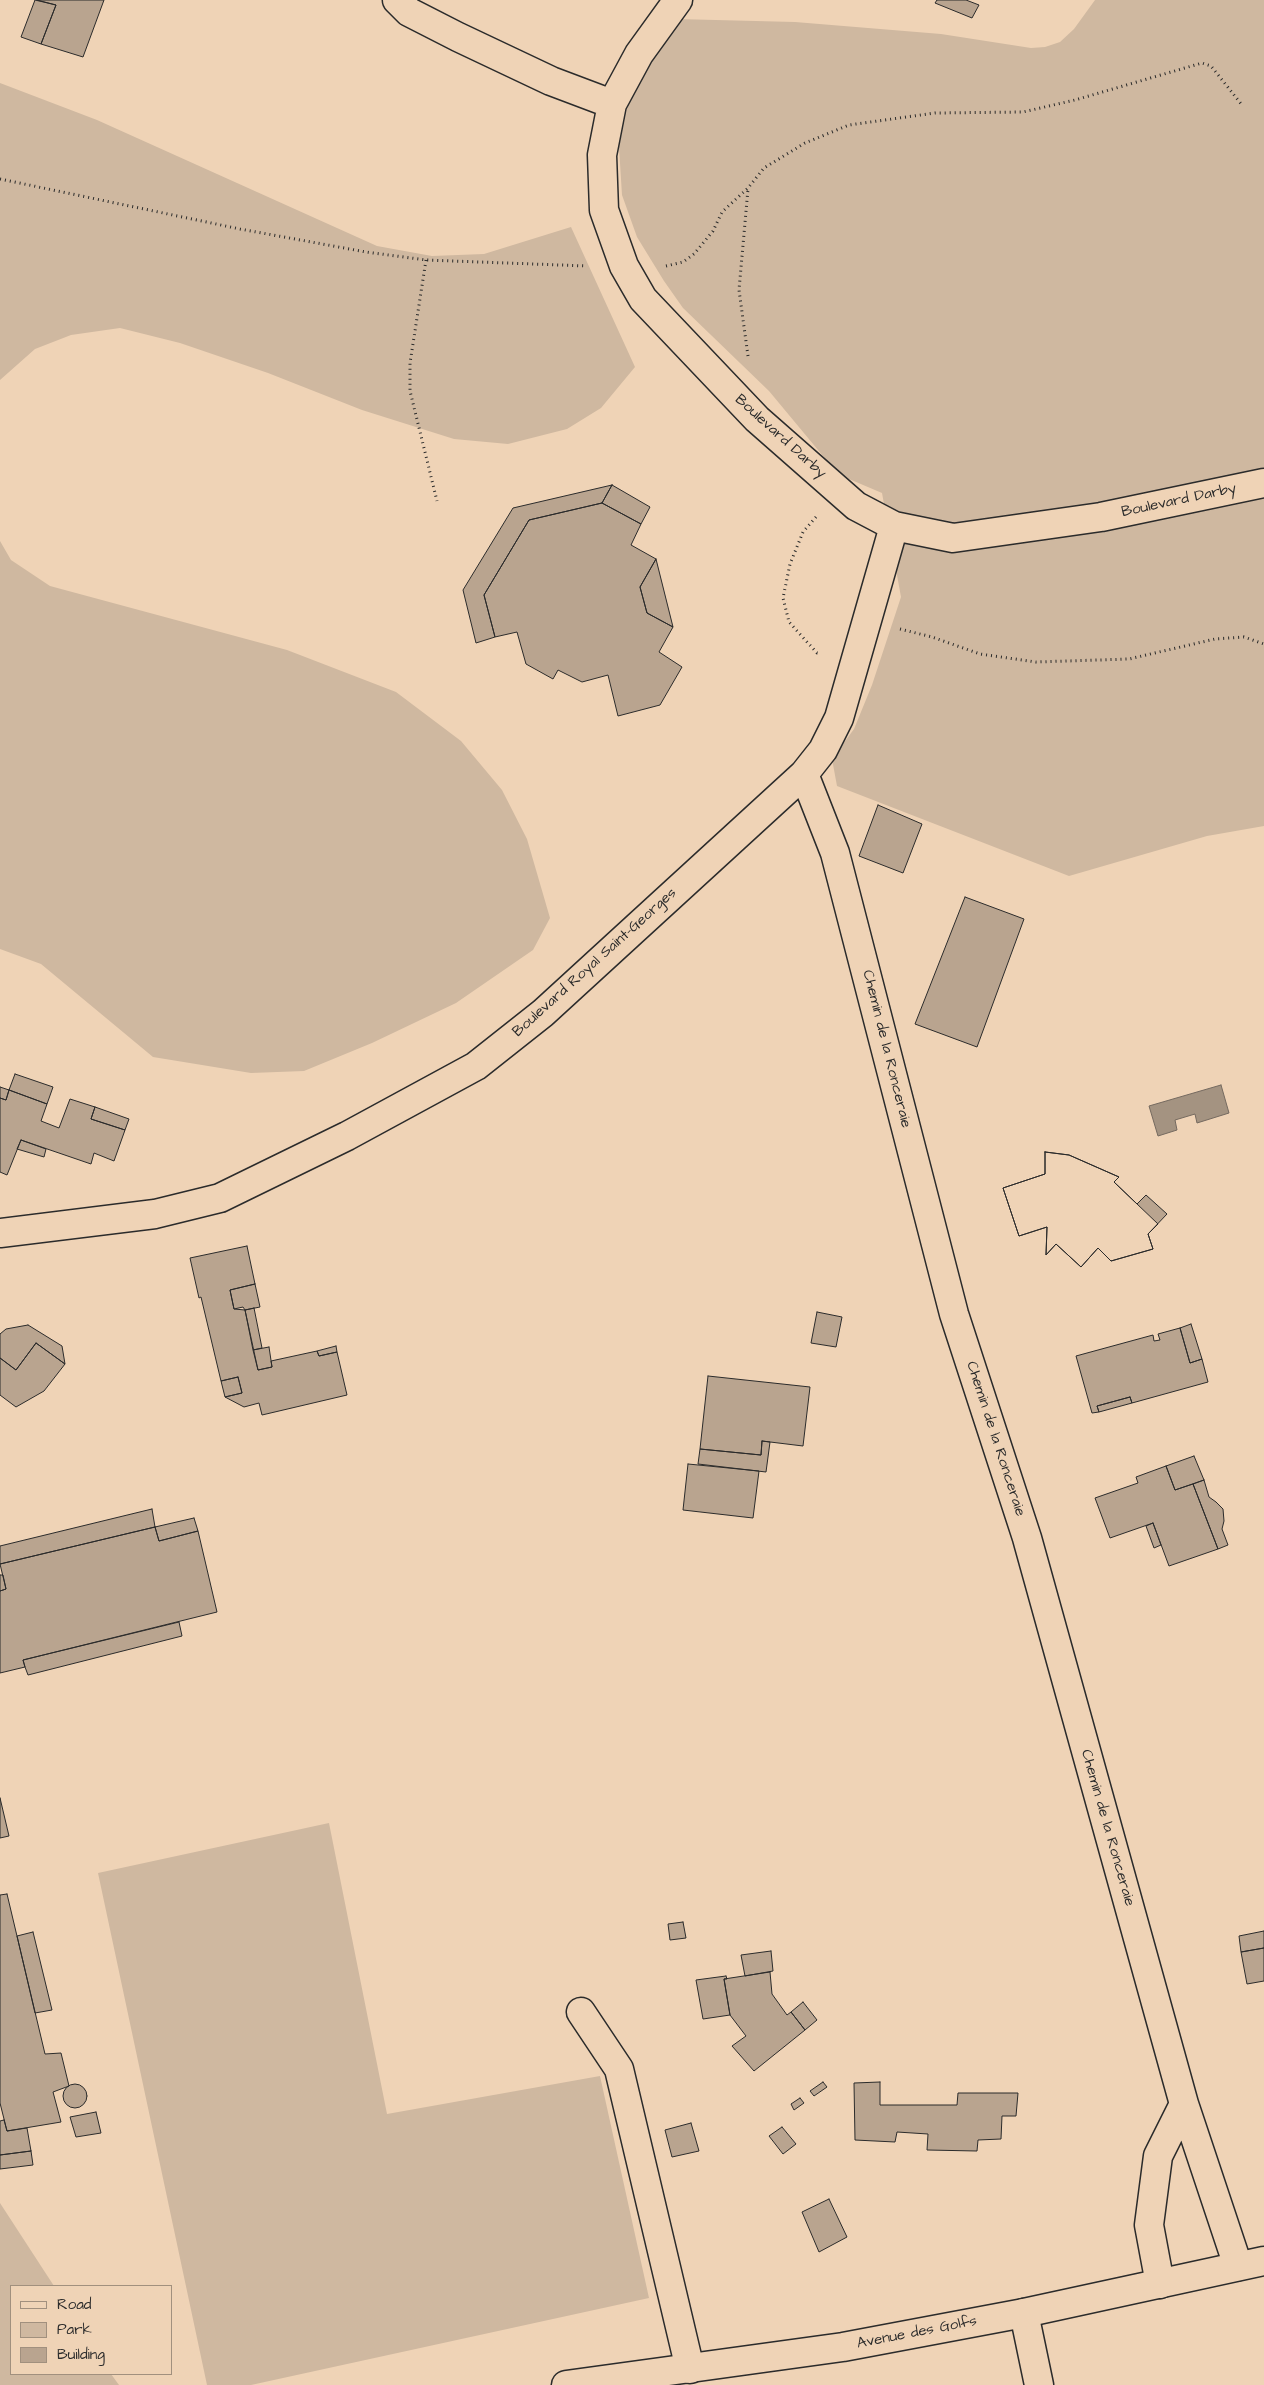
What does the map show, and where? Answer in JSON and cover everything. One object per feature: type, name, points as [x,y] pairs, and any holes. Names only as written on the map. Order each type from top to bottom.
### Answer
[{"type":"street","points":[[397,0],[409,12],[511,63],[551,81],[612,104]]},
{"type":"street","name":"Boulevard Darby","points":[[678,0],[640,54],[612,104],[602,155],[604,210],[624,266],[643,299],[756,419],[856,506],[894,526],[954,538],[1101,517],[1264,482]]},
{"type":"street","name":"Boulevard Royal Saint-Georges","points":[[0,1233],[156,1214],[220,1198],[347,1136],[476,1066],[543,1013],[804,774],[823,750],[839,718],[894,526]]},
{"type":"street","name":"Chemin de la Ronceraie","points":[[804,774],[835,853],[954,1314],[1027,1538],[1184,2104],[1251,2264]]},
{"type":"street","points":[[581,2012],[619,2069],[690,2369]]},
{"type":"street","points":[[1160,2284],[1149,2225],[1158,2156],[1184,2104]]},
{"type":"street","name":"Avenue des Golfs","points":[[566,2385],[660,2379],[690,2369],[842,2347],[1024,2313],[1251,2264]]},
{"type":"street","points":[[1024,2313],[1039,2385]]},
{"type":"path","points":[[0,179],[240,229],[366,252],[426,260],[656,268],[683,262],[694,254],[713,231],[722,212],[748,188],[764,168],[806,143],[849,125],[935,113],[1023,112],[1075,100],[1202,63],[1211,66],[1242,105]]},
{"type":"path","points":[[748,188],[739,290],[749,363]]},
{"type":"path","points":[[426,260],[410,363],[410,391],[437,501]]},
{"type":"path","points":[[824,652],[817,653],[789,622],[783,598],[790,564],[803,532],[838,489]]},
{"type":"path","points":[[894,627],[932,637],[980,654],[1036,662],[1129,659],[1215,639],[1244,637],[1264,644]]},
{"type":"green space","points":[[1095,0],[1264,0],[1264,826],[1207,836],[1069,876],[837,786],[832,759],[854,729],[872,685],[901,597],[882,493],[849,479],[828,462],[769,391],[683,308],[637,237],[622,195],[619,147],[629,100],[676,19],[795,22],[941,34],[1031,48],[1045,47],[1060,42],[1074,29]]},
{"type":"green space","points":[[0,83],[97,120],[377,246],[432,256],[484,254],[571,227],[635,367],[601,408],[567,429],[508,444],[454,439],[362,410],[268,373],[180,343],[120,328],[71,335],[35,349],[0,380]]},
{"type":"green space","points":[[0,541],[11,560],[50,586],[287,650],[396,692],[461,741],[502,790],[527,839],[550,918],[533,950],[456,1003],[372,1043],[304,1071],[251,1073],[153,1057],[41,964],[0,949]]},
{"type":"green space","points":[[329,1823],[387,2114],[600,2076],[649,2298],[251,2385],[207,2385],[98,1873]]},
{"type":"green space","points":[[0,2203],[53,2285],[10,2285],[10,2375],[112,2375],[119,2385],[0,2385]]},
{"type":"shaded area","points":[[1221,1085],[1229,1113],[1197,1123],[1195,1114],[1175,1120],[1177,1130],[1158,1136],[1149,1106]]},
{"type":"building","points":[[35,0],[56,5],[41,44],[21,37]]},
{"type":"building","points":[[37,0],[104,0],[83,57],[41,44],[56,5]]},
{"type":"building","points":[[937,0],[966,0],[979,5],[972,18],[935,3]]},
{"type":"building","points":[[612,485],[650,507],[641,524],[602,503]]},
{"type":"building","points":[[612,485],[602,503],[529,520],[484,595],[495,637],[476,643],[463,590],[513,508]]},
{"type":"building","points":[[602,503],[641,524],[631,545],[656,559],[640,587],[647,613],[673,627],[659,652],[682,667],[660,705],[618,716],[608,675],[582,682],[558,670],[553,679],[526,664],[517,632],[495,637],[484,595],[529,520]]},
{"type":"building","points":[[656,559],[673,627],[647,613],[640,587]]},
{"type":"building","points":[[878,805],[922,824],[903,873],[859,856]]},
{"type":"building","points":[[965,897],[1024,919],[977,1047],[915,1024]]},
{"type":"building","points":[[15,1074],[53,1087],[47,1104],[9,1090]]},
{"type":"building","points":[[0,1087],[9,1090],[6,1100],[0,1098]]},
{"type":"building","points":[[9,1090],[47,1104],[41,1121],[59,1128],[70,1099],[95,1107],[91,1119],[125,1130],[114,1161],[94,1153],[91,1164],[21,1140],[7,1175],[0,1172],[0,1098],[6,1100]]},
{"type":"building","points":[[95,1107],[129,1119],[125,1130],[91,1119]]},
{"type":"building","points":[[21,1140],[46,1149],[44,1157],[17,1149]]},
{"type":"building","points":[[1045,1152],[1069,1155],[1119,1177],[1114,1182],[1158,1224],[1148,1234],[1153,1249],[1111,1261],[1098,1248],[1081,1267],[1056,1244],[1046,1255],[1047,1227],[1019,1236],[1003,1188],[1045,1174]]},
{"type":"building","points":[[1045,1152],[1069,1155],[1119,1177],[1114,1182],[1137,1204],[1146,1195],[1167,1214],[1148,1234],[1153,1249],[1111,1261],[1098,1248],[1081,1267],[1056,1244],[1046,1255],[1047,1227],[1019,1236],[1003,1188],[1045,1174]]},
{"type":"building","points":[[247,1246],[255,1284],[230,1290],[234,1309],[245,1310],[258,1370],[272,1367],[271,1361],[317,1351],[319,1356],[337,1352],[347,1395],[262,1415],[259,1403],[244,1407],[225,1397],[242,1393],[238,1377],[221,1381],[190,1258]]},
{"type":"building","points":[[255,1284],[260,1307],[245,1310],[243,1307],[234,1309],[230,1290]]},
{"type":"building","points":[[254,1308],[262,1348],[253,1350],[245,1310]]},
{"type":"building","points":[[817,1312],[842,1317],[836,1347],[811,1343]]},
{"type":"building","points":[[1191,1324],[1202,1359],[1190,1363],[1180,1328]]},
{"type":"building","points":[[28,1325],[62,1346],[65,1364],[36,1343],[16,1370],[0,1358],[0,1334],[6,1329]]},
{"type":"building","points":[[1180,1328],[1190,1363],[1202,1359],[1208,1382],[1132,1403],[1130,1397],[1097,1406],[1099,1412],[1092,1413],[1076,1356],[1153,1335],[1154,1341],[1160,1340],[1158,1334]]},
{"type":"building","points":[[36,1343],[65,1364],[44,1391],[16,1407],[0,1395],[0,1358],[16,1370]]},
{"type":"building","points":[[336,1346],[337,1352],[319,1356],[317,1351]]},
{"type":"building","points":[[269,1347],[272,1367],[258,1370],[253,1350]]},
{"type":"building","points":[[708,1376],[810,1387],[803,1446],[762,1441],[761,1455],[700,1449]]},
{"type":"building","points":[[238,1377],[242,1393],[225,1397],[221,1381]]},
{"type":"building","points":[[1130,1397],[1132,1403],[1099,1412],[1097,1406]]},
{"type":"building","points":[[762,1441],[770,1442],[766,1472],[698,1464],[700,1449],[761,1455]]},
{"type":"building","points":[[1194,1456],[1204,1480],[1175,1490],[1166,1466]]},
{"type":"building","points":[[688,1464],[759,1471],[753,1518],[683,1510]]},
{"type":"building","points":[[1166,1466],[1175,1490],[1193,1484],[1218,1549],[1169,1566],[1153,1523],[1110,1538],[1095,1498],[1138,1483],[1136,1477]]},
{"type":"building","points":[[1204,1480],[1209,1497],[1223,1509],[1224,1521],[1222,1529],[1228,1545],[1218,1549],[1193,1484]]},
{"type":"building","points":[[152,1509],[155,1527],[0,1564],[0,1546]]},
{"type":"building","points":[[194,1518],[198,1531],[159,1541],[155,1527]]},
{"type":"building","points":[[1153,1523],[1161,1545],[1154,1548],[1146,1526]]},
{"type":"building","points":[[155,1527],[159,1541],[198,1531],[217,1612],[23,1660],[25,1667],[0,1673],[0,1591],[6,1589],[0,1564]]},
{"type":"building","points":[[0,1575],[3,1575],[6,1589],[0,1591]]},
{"type":"building","points":[[179,1622],[182,1636],[28,1675],[23,1660]]},
{"type":"building","points":[[0,1798],[9,1836],[0,1838]]},
{"type":"building","points":[[7,1894],[45,2054],[61,2053],[69,2086],[53,2092],[61,2122],[7,2131],[0,2103],[0,1895]]},
{"type":"building","points":[[683,1922],[686,1938],[670,1940],[668,1924]]},
{"type":"building","points":[[1264,1931],[1264,1948],[1241,1952],[1239,1936]]},
{"type":"building","points":[[33,1932],[52,2010],[35,2013],[17,1936]]},
{"type":"building","points":[[1264,1948],[1264,1981],[1247,1984],[1241,1952]]},
{"type":"building","points":[[771,1951],[773,1971],[745,1976],[741,1955]]},
{"type":"building","points":[[770,1972],[772,1994],[787,2015],[791,2012],[805,2030],[754,2071],[732,2046],[746,2036],[730,2015],[724,1979]]},
{"type":"building","points":[[726,1976],[727,1979],[724,1979],[730,2015],[703,2019],[696,1980]]},
{"type":"building","points":[[803,2002],[817,2020],[805,2030],[791,2012]]},
{"type":"building","points":[[823,2082],[827,2087],[814,2096],[810,2091]]},
{"type":"building","points":[[880,2082],[880,2105],[957,2105],[958,2093],[1018,2093],[1016,2116],[1002,2116],[1001,2139],[978,2140],[977,2151],[927,2150],[928,2134],[897,2132],[895,2142],[855,2140],[854,2083]]},
{"type":"building","points":[[75,2084],[83,2088],[87,2096],[83,2104],[75,2108],[67,2104],[63,2096],[67,2088]]},
{"type":"building","points":[[800,2098],[804,2103],[794,2110],[791,2104]]},
{"type":"building","points":[[96,2112],[101,2133],[76,2137],[70,2117]]},
{"type":"building","points":[[4,2120],[7,2131],[27,2128],[31,2151],[0,2155],[0,2121]]},
{"type":"building","points":[[691,2123],[699,2151],[672,2157],[665,2130]]},
{"type":"building","points":[[782,2127],[796,2144],[783,2154],[769,2136]]},
{"type":"building","points":[[31,2151],[33,2165],[0,2169],[0,2155]]},
{"type":"building","points":[[829,2199],[847,2237],[819,2252],[802,2212]]}]
